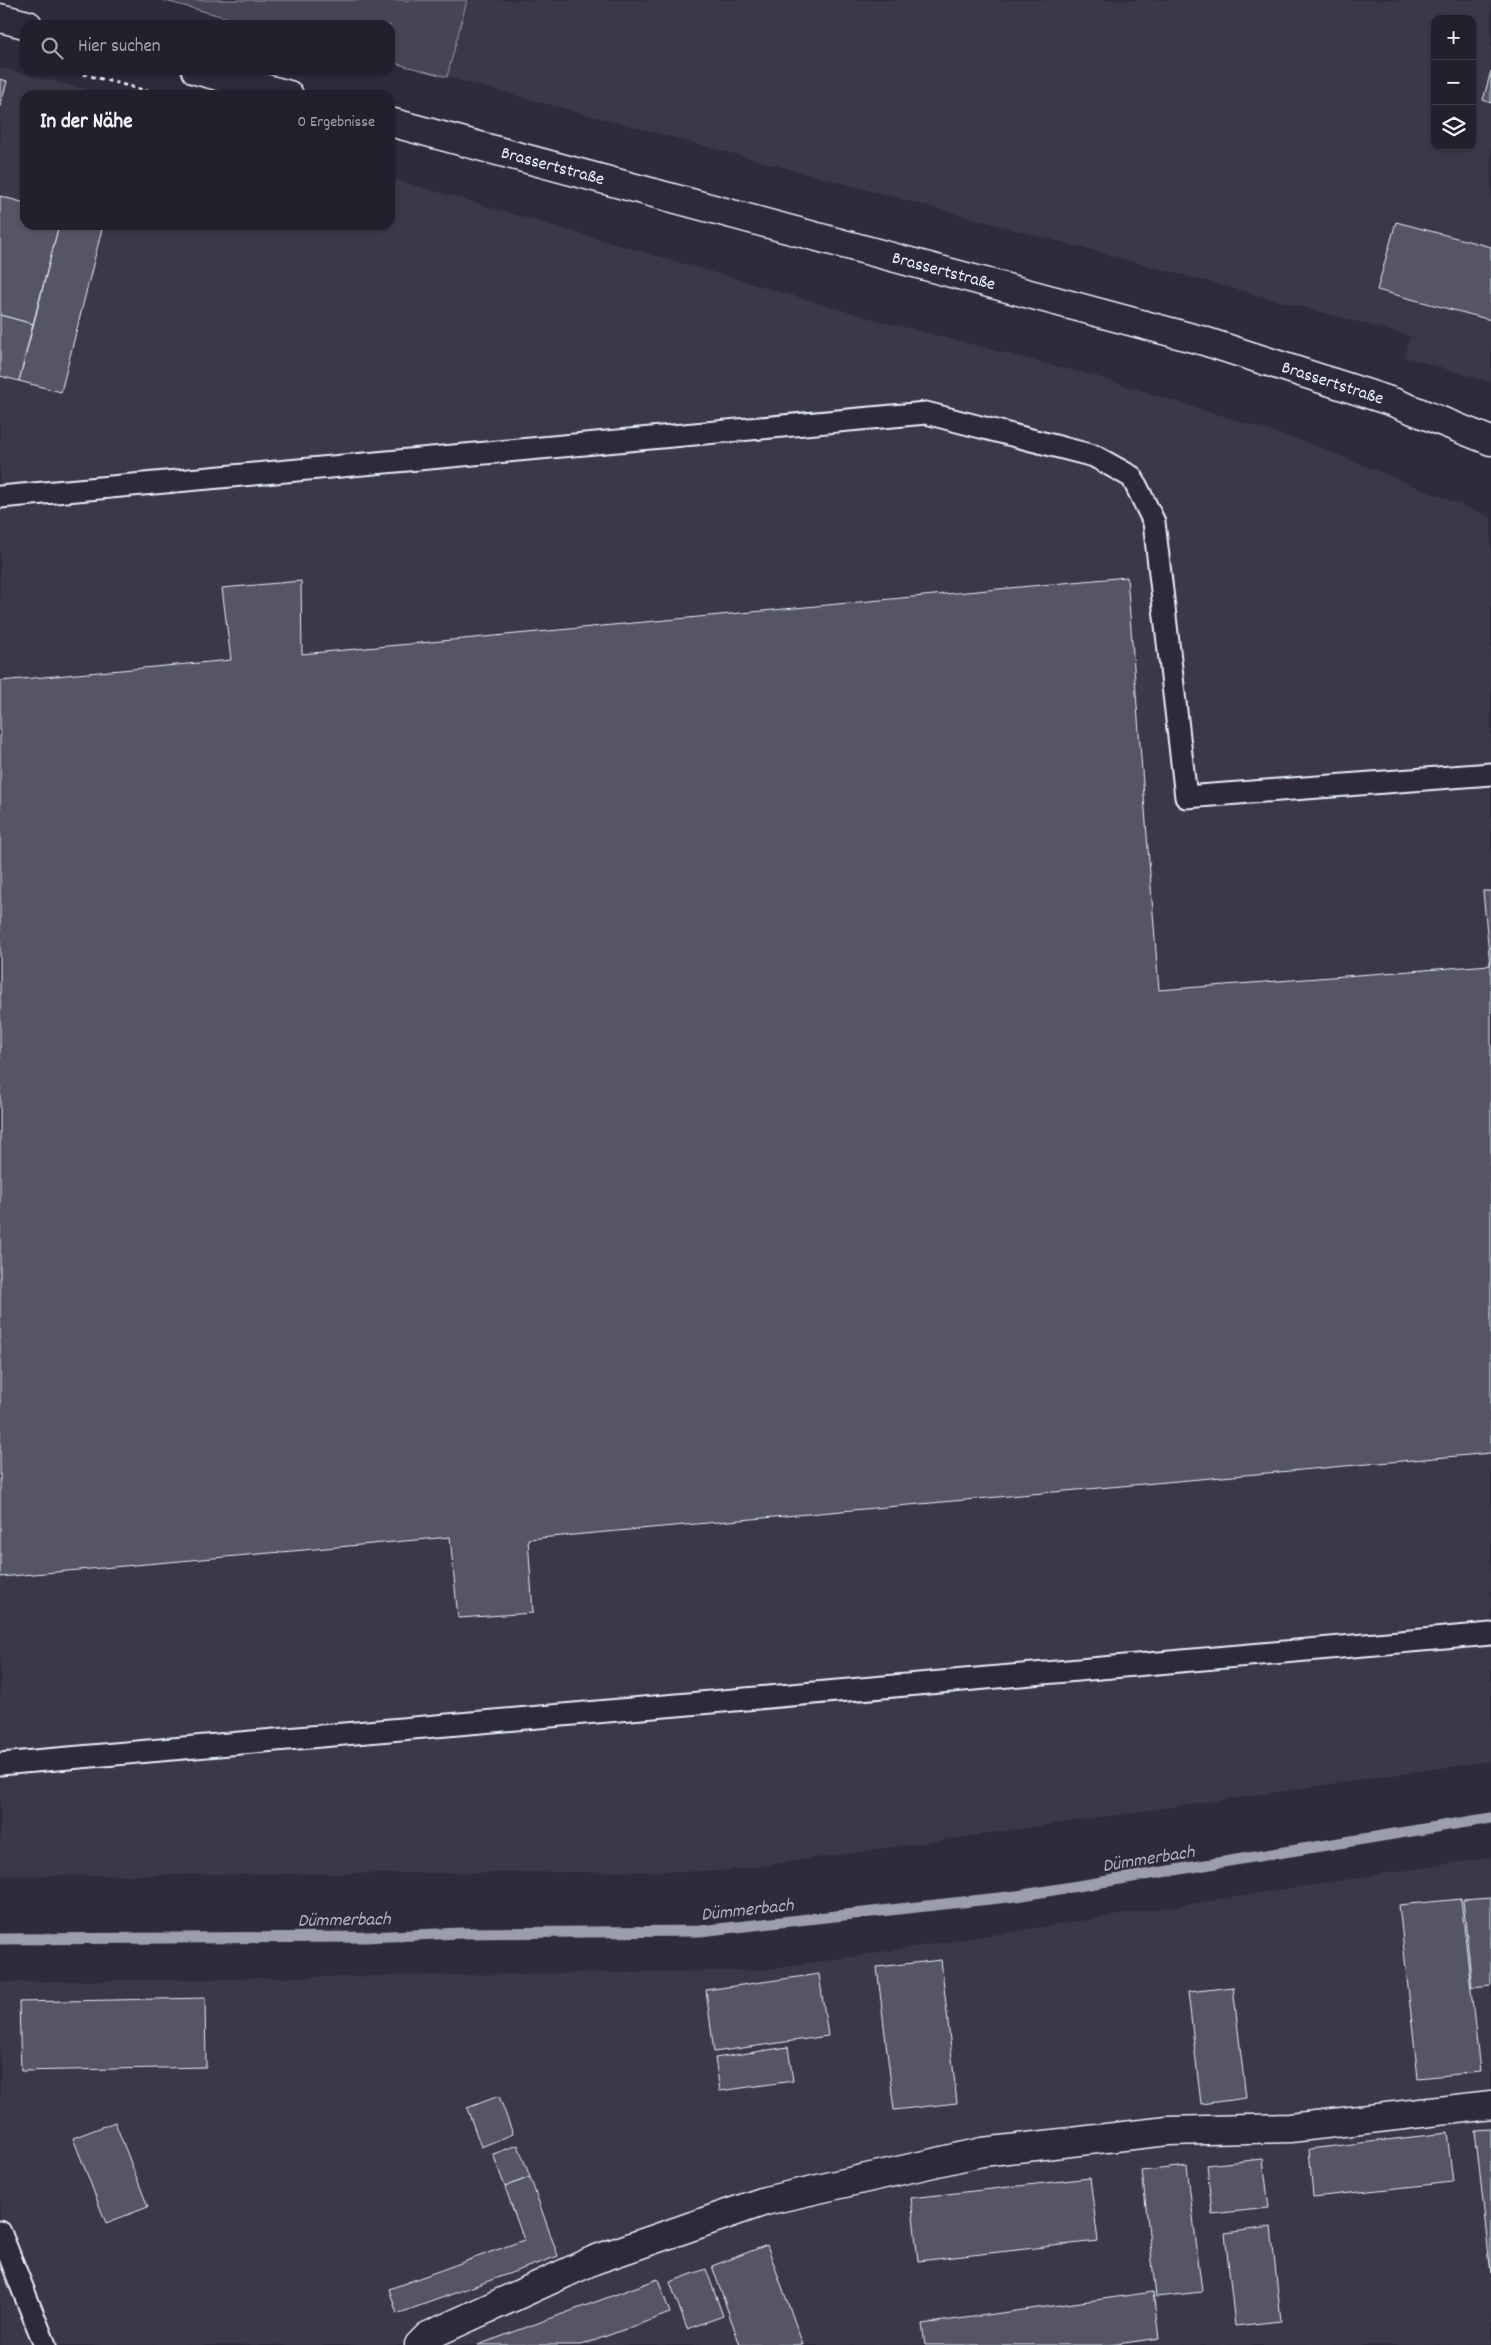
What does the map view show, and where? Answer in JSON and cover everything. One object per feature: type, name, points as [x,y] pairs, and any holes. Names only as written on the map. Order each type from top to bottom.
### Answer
[{"type":"main road","points":[[0,18],[20,23]]},
{"type":"main road","points":[[215,75],[270,90]]},
{"type":"main road","name":"Brassertstraße","points":[[395,123],[1204,340],[1393,402],[1491,440]]},
{"type":"main road","points":[[419,2345],[428,2336],[594,2260],[765,2201],[982,2152],[1168,2131],[1290,2128],[1491,2105]]},
{"type":"lane","points":[[0,497],[926,413],[1094,456],[1132,477],[1154,522],[1186,797],[1491,774]]},
{"type":"lane","points":[[0,1764],[1491,1634]]},
{"type":"lane","points":[[0,2232],[45,2345]]},
{"type":"path","points":[[87,75],[143,90]]},
{"type":"shaded area","points":[[162,0],[467,0],[447,77],[395,63],[395,20],[236,20]]},
{"type":"shaded area","points":[[467,0],[1491,0],[1491,382],[1404,357],[1410,336],[447,77]]},
{"type":"shaded area","points":[[0,68],[20,73],[20,75],[29,75],[90,90],[20,90],[20,230],[395,230],[395,179],[877,320],[1095,376],[1312,444],[1491,517],[1491,1761],[726,1871],[0,1876]]},
{"type":"shaded area","points":[[1491,1857],[1491,2345],[0,2345],[0,1982],[765,1970]]},
{"type":"building","points":[[1491,71],[1491,103],[1483,100]]},
{"type":"building","points":[[0,79],[7,81],[0,108]]},
{"type":"building","points":[[0,196],[20,202],[20,230],[58,230],[33,324],[0,315]]},
{"type":"building","points":[[1396,222],[1491,247],[1491,320],[1377,290]]},
{"type":"building","points":[[58,230],[102,230],[61,392],[19,381]]},
{"type":"building","points":[[0,315],[33,324],[19,381],[0,376]]},
{"type":"building","points":[[1127,577],[1159,990],[1490,965],[1483,891],[1491,891],[1491,1453],[528,1539],[533,1613],[458,1618],[450,1537],[0,1577],[0,681],[231,660],[222,588],[301,581],[302,654]]},
{"type":"building","points":[[1491,1898],[1491,1985],[1472,1987],[1463,1900]]},
{"type":"building","points":[[1461,1899],[1480,2072],[1418,2078],[1399,1905]]},
{"type":"building","points":[[941,1960],[957,2103],[894,2110],[877,1967]]},
{"type":"building","points":[[819,1974],[828,2036],[714,2052],[706,1990]]},
{"type":"building","points":[[1233,1987],[1246,2098],[1201,2104],[1188,1992]]},
{"type":"building","points":[[205,1998],[206,2067],[21,2071],[19,2002]]},
{"type":"building","points":[[788,2047],[793,2081],[720,2091],[715,2058]]},
{"type":"building","points":[[499,2096],[513,2134],[481,2147],[467,2108]]},
{"type":"building","points":[[115,2122],[148,2207],[106,2223],[73,2138]]},
{"type":"building","points":[[1491,2129],[1491,2275],[1475,2130]]},
{"type":"building","points":[[1447,2133],[1453,2182],[1313,2197],[1309,2149]]},
{"type":"building","points":[[518,2145],[530,2177],[505,2187],[493,2154]]},
{"type":"building","points":[[1263,2159],[1269,2208],[1212,2214],[1207,2165]]},
{"type":"building","points":[[1187,2166],[1202,2292],[1156,2297],[1142,2171]]},
{"type":"building","points":[[530,2177],[558,2256],[397,2314],[389,2289],[524,2240],[505,2187]]},
{"type":"building","points":[[1090,2178],[1098,2241],[918,2261],[911,2198]]},
{"type":"building","points":[[1271,2227],[1281,2321],[1235,2326],[1225,2233]]},
{"type":"building","points":[[767,2245],[803,2345],[740,2345],[712,2266]]},
{"type":"building","points":[[706,2269],[723,2316],[687,2329],[670,2282]]},
{"type":"building","points":[[658,2279],[670,2313],[582,2345],[478,2345]]},
{"type":"building","points":[[1153,2292],[1159,2338],[1110,2345],[925,2345],[922,2324]]},
{"type":"waterway","name":"Dümmerbach","points":[[0,1939],[365,1937],[462,1933],[700,1931],[1017,1896],[1491,1818]]}]
